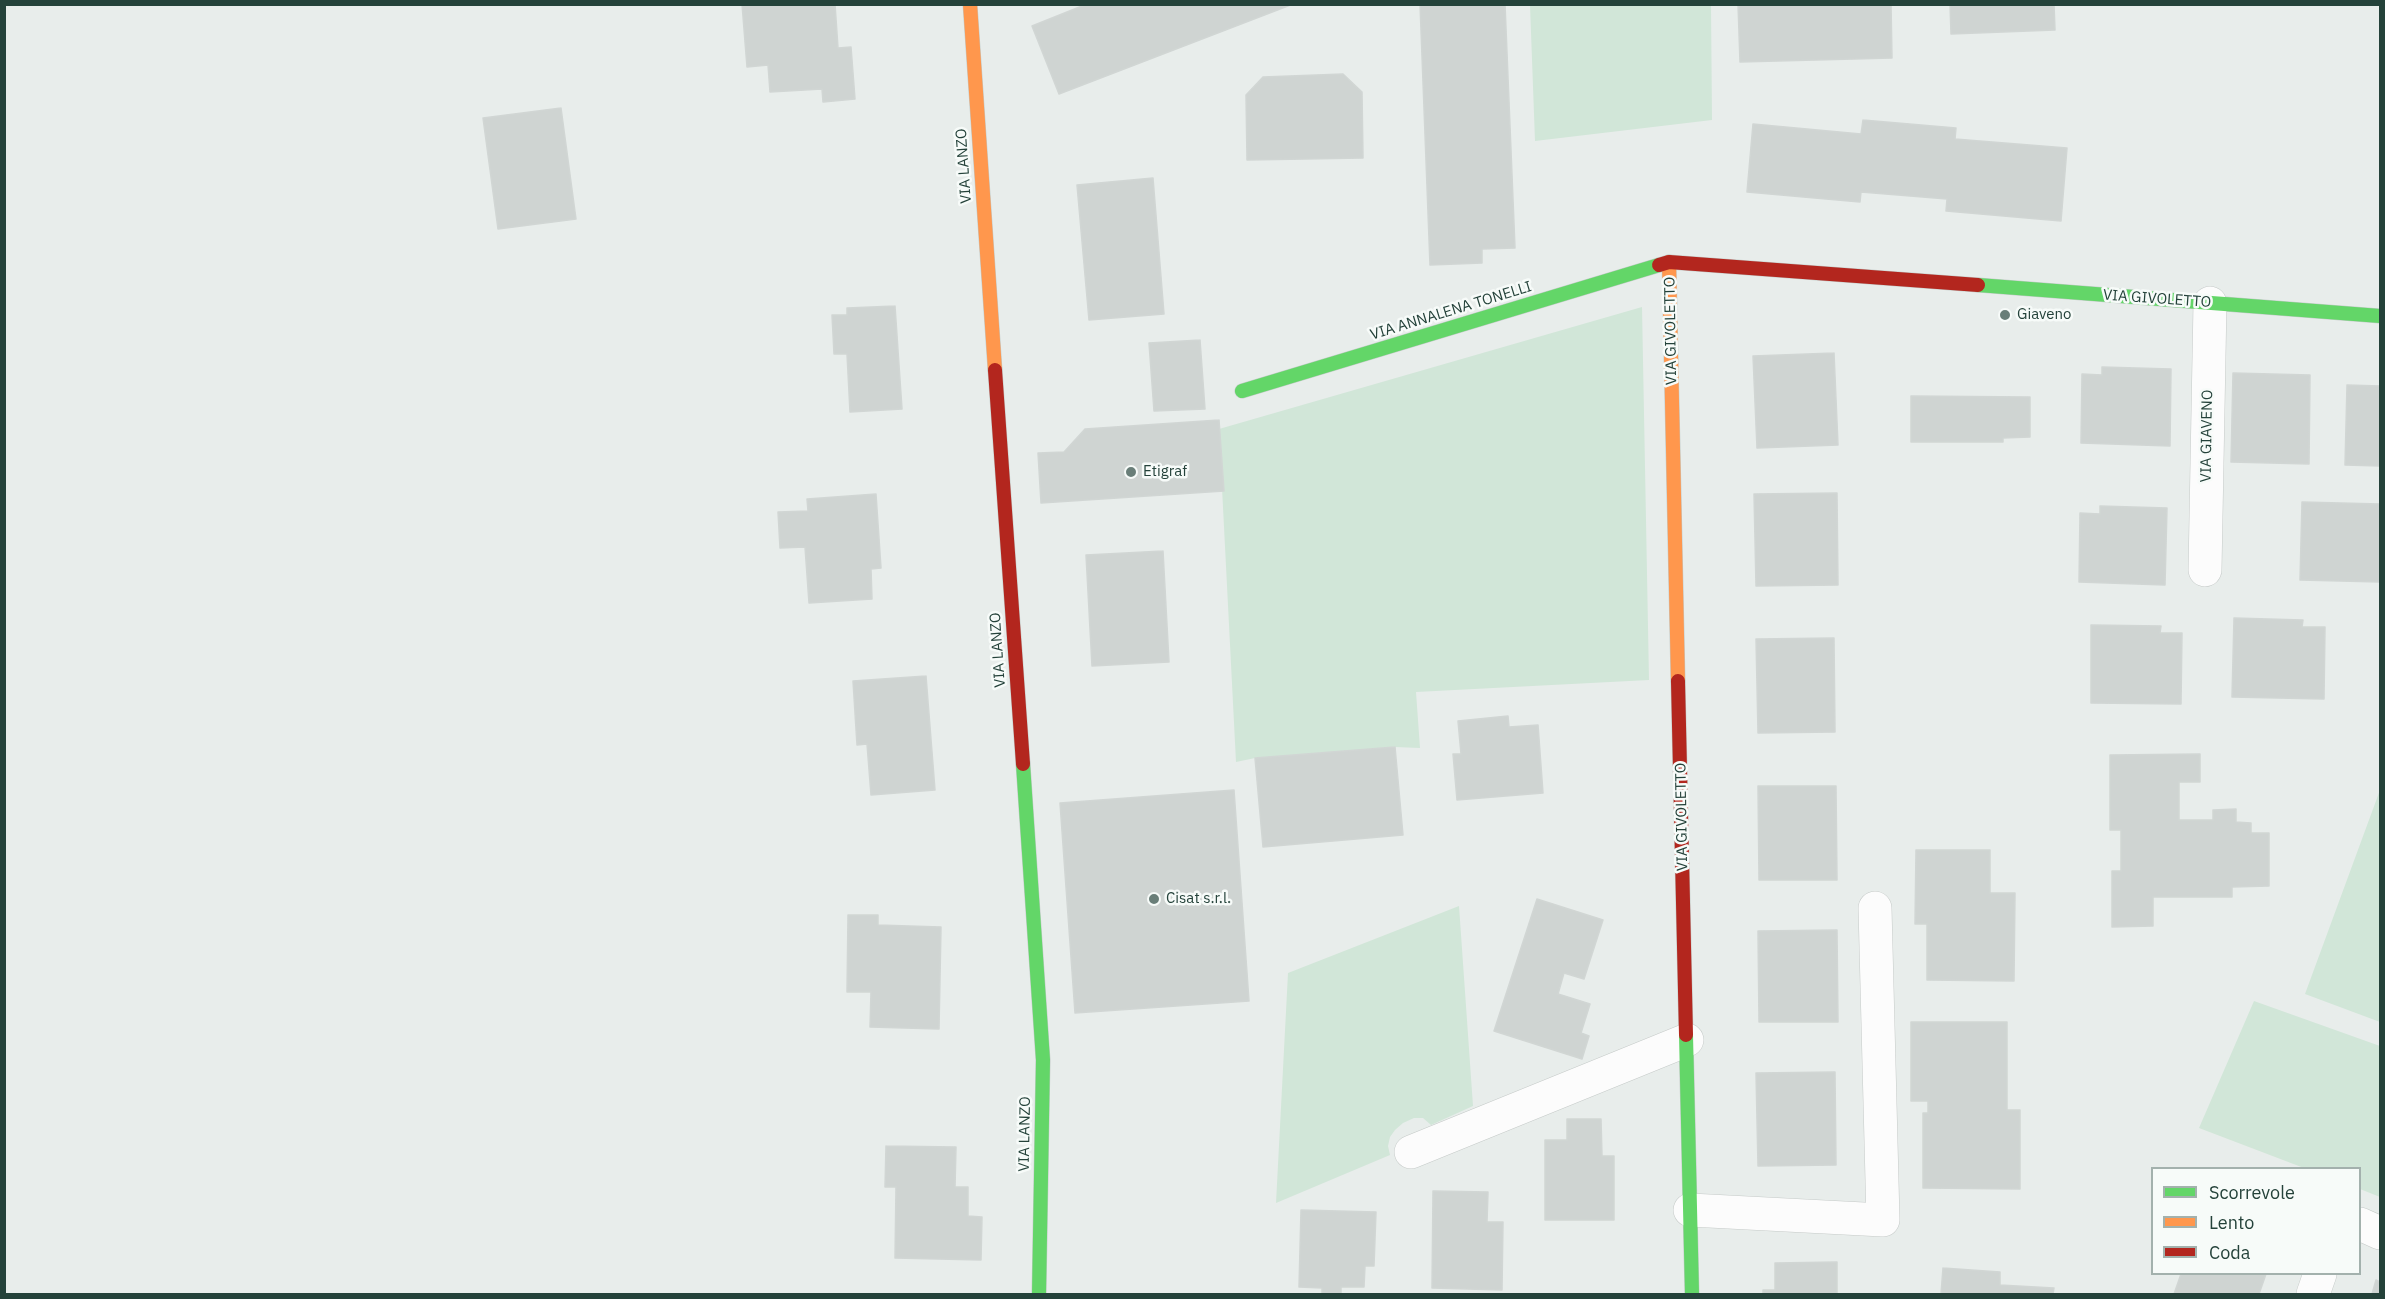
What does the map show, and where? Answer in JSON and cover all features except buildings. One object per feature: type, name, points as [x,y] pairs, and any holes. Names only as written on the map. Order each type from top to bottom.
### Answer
[{"type":"street","name":"VIA LANZO","points":[[970,4],[1043,1060],[1039,1294]]},
{"type":"street","name":"VIA GIVOLETTO","points":[[1692,1294],[1669,262],[2380,316]]},
{"type":"street","name":"VIA ANNALENA TONELLI","points":[[1242,391],[1669,262]]},
{"type":"street","name":"VIA GIAVENO","points":[[2205,570],[2210,303]]},
{"type":"street","points":[[1690,1210],[1883,1220],[1875,908]]},
{"type":"street","points":[[1411,1152],[1687,1041]]},
{"type":"street","points":[[2361,1224],[2380,1233]]},
{"type":"street","points":[[2313,1294],[2320,1275]]},
{"type":"green space","points":[[1530,5],[1711,5],[1712,120],[1535,141]]},
{"type":"green space","points":[[1642,307],[1649,680],[1416,692],[1420,748],[1395,747],[1255,758],[1236,762],[1219,429]]},
{"type":"green space","points":[[2380,790],[2380,1022],[2305,994]]},
{"type":"green space","points":[[1459,906],[1473,1106],[1431,1125],[1423,1118],[1414,1118],[1403,1123],[1390,1137],[1388,1146],[1390,1155],[1276,1203],[1288,973]]},
{"type":"green space","points":[[2254,1001],[2380,1046],[2380,1197],[2361,1189],[2361,1167],[2301,1167],[2199,1128]]},
{"type":"traffic: fast","points":[[1242,391],[1659,265]]},
{"type":"traffic: fast","points":[[1978,285],[2380,316]]},
{"type":"traffic: fast","points":[[1023,764],[1043,1060],[1039,1294]]},
{"type":"traffic: fast","points":[[1686,1035],[1692,1294]]},
{"type":"traffic: slow","points":[[970,4],[995,370]]},
{"type":"traffic: slow","points":[[1669,262],[1678,681]]},
{"type":"traffic: jam","points":[[1659,265],[1669,262],[1978,285]]},
{"type":"traffic: jam","points":[[995,370],[1023,764]]},
{"type":"traffic: jam","points":[[1678,681],[1686,1035]]},
{"type":"place","name":"Giaveno","points":[[2005,315]]},
{"type":"place","name":"Etigraf","points":[[1131,472]]},
{"type":"place","name":"Cisat s.r.l.","points":[[1154,899]]}]
